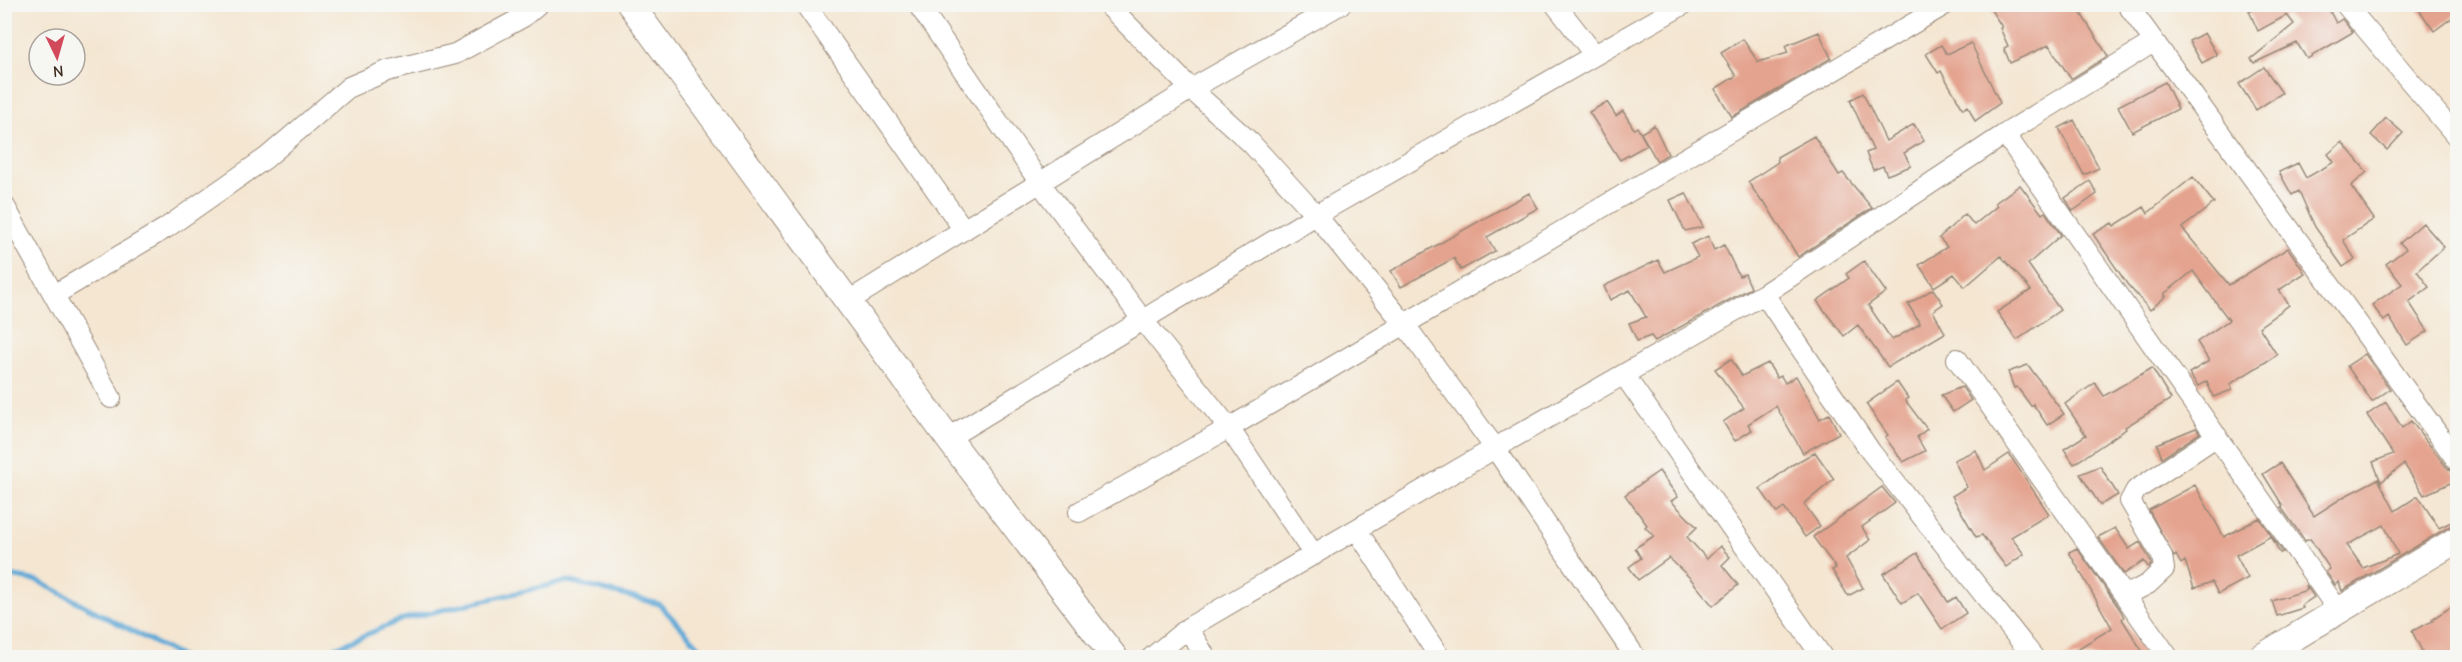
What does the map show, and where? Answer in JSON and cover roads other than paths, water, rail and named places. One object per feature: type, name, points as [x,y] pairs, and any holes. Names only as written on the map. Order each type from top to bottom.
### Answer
[{"type":"main road","points":[[630,4],[948,438],[1115,657]]},
{"type":"main road","points":[[2260,657],[2457,539]]},
{"type":"street","points":[[54,295],[166,228],[266,158],[348,87],[387,71],[455,54],[523,17],[538,4]]},
{"type":"street","points":[[805,4],[964,230]]},
{"type":"street","points":[[918,4],[1040,183],[1142,319],[1229,428],[1314,555]]},
{"type":"street","points":[[1107,4],[1191,89],[1251,142],[1316,215],[1405,325],[1496,448],[1636,657]]},
{"type":"street","points":[[1555,4],[1594,54]]},
{"type":"street","points":[[948,438],[1316,215],[1684,4]]},
{"type":"street","points":[[1079,512],[1405,325],[1947,4]]},
{"type":"street","points":[[2127,4],[2152,43],[2457,462]]},
{"type":"street","points":[[2345,4],[2457,135]]},
{"type":"street","points":[[848,302],[1191,89],[1341,5]]},
{"type":"street","points":[[1151,657],[1188,628],[1764,294],[2005,134],[2152,43]]},
{"type":"street","points":[[2005,134],[2338,610]]},
{"type":"street","points":[[4,205],[111,398]]},
{"type":"street","points":[[1764,294],[1870,452],[2034,657]]},
{"type":"street","points":[[1957,359],[2169,657]]},
{"type":"street","points":[[1624,375],[1824,657]]},
{"type":"street","points":[[2125,596],[2148,584],[2164,569],[2162,556],[2130,501],[2136,490],[2217,436]]},
{"type":"street","points":[[1357,530],[1440,657]]},
{"type":"street","points":[[1188,628],[1206,657]]},
{"type":"waterway","points":[[4,575],[38,581],[183,658]]},
{"type":"waterway","points":[[312,658],[403,619],[568,581],[659,604],[710,658]]}]
